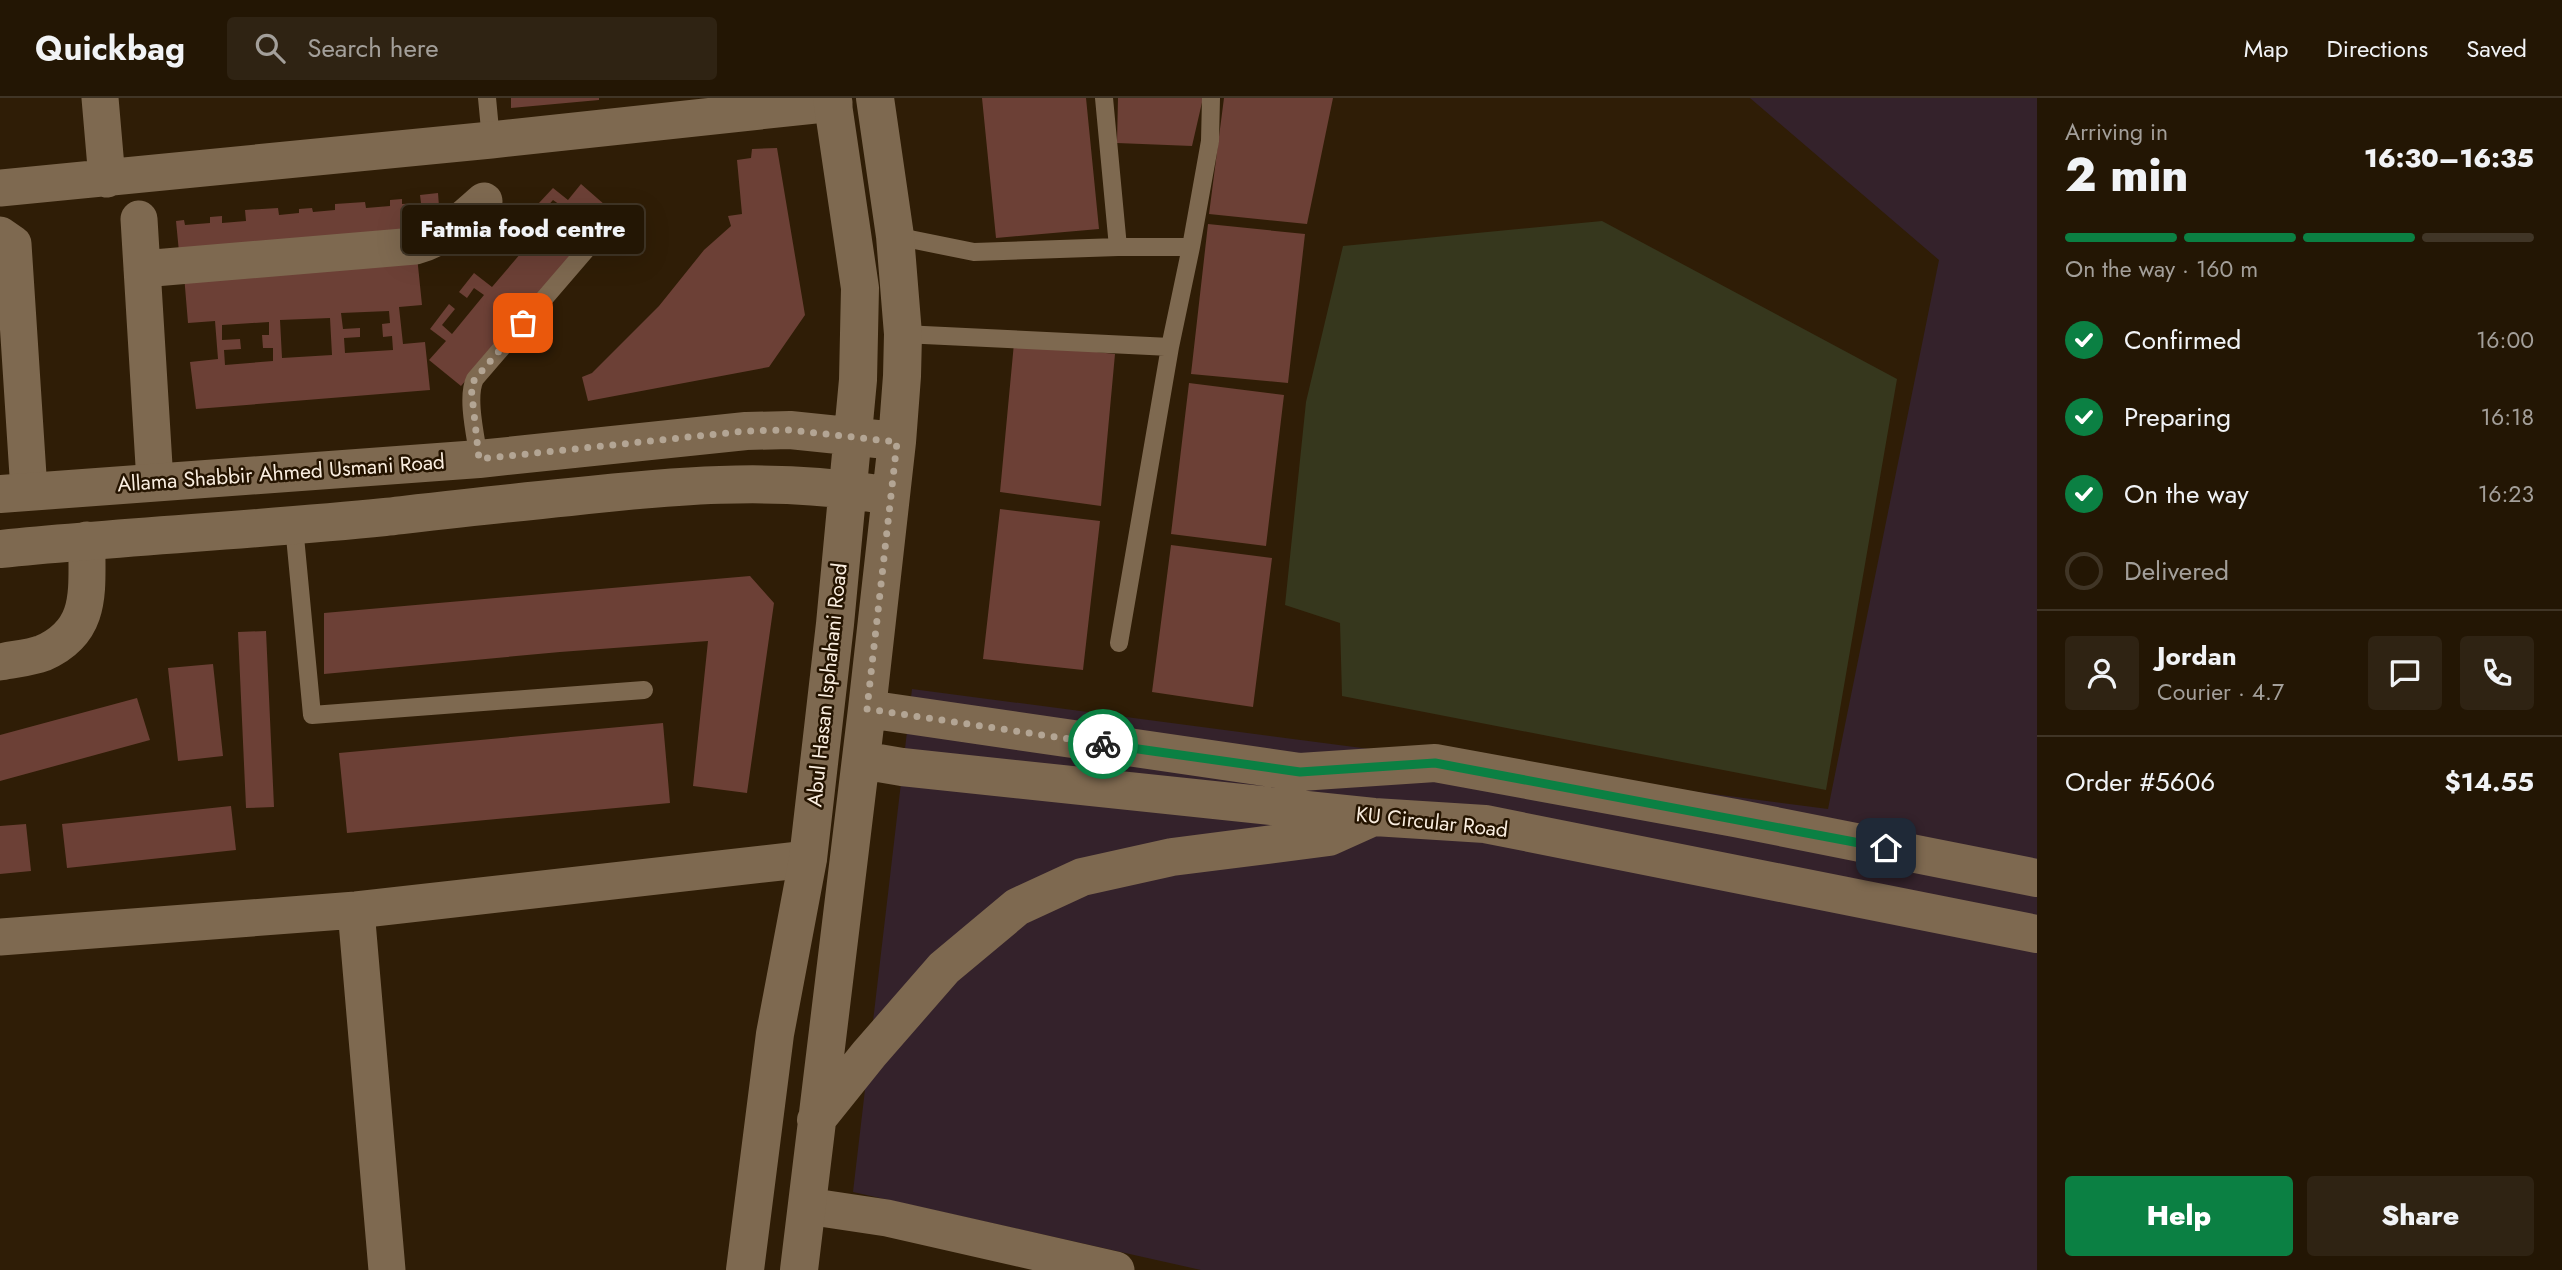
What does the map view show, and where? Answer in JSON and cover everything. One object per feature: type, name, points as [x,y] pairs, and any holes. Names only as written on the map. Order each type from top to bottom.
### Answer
[{"type":"main road","name":"Abul Hasan Isphahani Road","points":[[799,1270],[897,442],[903,334],[895,236],[875,98]]},
{"type":"main road","name":"Abul Hasan Isphahani Road","points":[[745,1270],[775,1034],[808,859],[835,624],[858,380],[860,288],[833,100]]},
{"type":"main road","name":"Allama Shabbir Ahmed Usmani Road","points":[[15,492],[479,459],[746,431],[790,430],[897,442]]},
{"type":"main road","points":[[0,549],[87,540],[294,526],[641,489],[757,484],[846,489],[890,496]]},
{"type":"main road","points":[[867,709],[1300,772],[1435,763],[1735,818],[2037,878]]},
{"type":"main road","name":"KU Circular Road","points":[[861,760],[902,767],[1374,817],[1485,824],[2037,934]]},
{"type":"main road","points":[[816,1120],[944,968],[1017,907],[1083,877],[1172,857],[1329,837],[1374,817],[1376,767]]},
{"type":"street","points":[[100,98],[107,179]]},
{"type":"street","points":[[0,188],[491,140],[833,100]]},
{"type":"street","points":[[142,269],[415,246],[444,235],[484,201]]},
{"type":"street","points":[[139,219],[155,482]]},
{"type":"street","points":[[0,235],[13,244],[15,492]]},
{"type":"street","points":[[0,662],[41,654],[68,638],[86,609],[87,540]]},
{"type":"street","points":[[0,937],[356,910],[808,859]]},
{"type":"street","points":[[356,910],[387,1270]]},
{"type":"street","points":[[807,1206],[887,1217],[1116,1270]]},
{"type":"lane","points":[[487,98],[491,140]]},
{"type":"lane","points":[[1104,98],[1118,247]]},
{"type":"lane","points":[[1119,643],[1170,347],[1210,141],[1211,98]]},
{"type":"lane","points":[[479,459],[471,386],[604,229]]},
{"type":"lane","points":[[895,236],[974,252],[1191,247]]},
{"type":"lane","points":[[903,334],[1170,347]]},
{"type":"lane","points":[[294,526],[312,715],[644,690]]},
{"type":"shaded area","points":[[1750,98],[2037,98],[2037,1270],[1201,1270],[853,1192],[912,689],[1828,809],[1939,260]]},
{"type":"green space","points":[[1602,221],[1897,379],[1826,790],[1342,696],[1340,623],[1285,605],[1306,402],[1343,246]]},
{"type":"building","points":[[511,98],[599,98],[599,100],[511,108]]},
{"type":"building","points":[[982,98],[1086,98],[1099,229],[996,238]]},
{"type":"building","points":[[1118,98],[1203,98],[1192,146],[1117,143]]},
{"type":"building","points":[[1224,98],[1333,98],[1307,224],[1209,214]]},
{"type":"building","points":[[777,148],[805,315],[769,367],[588,401],[582,377],[592,373],[659,306],[704,250],[731,226],[728,216],[742,214],[737,160],[751,158],[752,149]]},
{"type":"building","points":[[581,184],[613,212],[461,386],[429,360],[446,341],[430,329],[449,304],[455,309],[442,325],[452,334],[484,295],[474,288],[467,298],[459,292],[474,273],[492,287],[521,253],[508,242],[529,217],[535,223],[521,240],[528,247],[563,207],[553,200],[545,209],[538,204],[553,188],[568,200]]},
{"type":"building","points":[[438,193],[441,233],[179,252],[176,221],[184,220],[185,225],[210,223],[210,217],[222,216],[222,223],[246,221],[245,210],[278,208],[279,215],[299,213],[299,209],[312,208],[313,212],[335,210],[335,204],[365,202],[366,208],[390,206],[390,200],[402,199],[402,204],[421,203],[420,195]]},
{"type":"building","points":[[1208,224],[1305,234],[1288,383],[1191,374]]},
{"type":"building","points":[[417,256],[422,305],[399,307],[403,344],[425,342],[430,390],[196,409],[190,362],[218,359],[215,321],[188,323],[184,275]],"holes":[[[389,311],[390,323],[382,324],[383,337],[392,336],[393,350],[345,353],[344,338],[360,337],[360,328],[343,329],[341,313]],[[330,318],[332,355],[282,358],[280,320]],[[269,322],[269,335],[262,335],[263,348],[273,348],[273,361],[225,365],[224,350],[241,349],[240,339],[222,340],[222,325]]]},
{"type":"building","points":[[1014,343],[1115,354],[1101,506],[1000,492]]},
{"type":"building","points":[[1189,383],[1284,395],[1266,546],[1171,534]]},
{"type":"building","points":[[1000,509],[1100,521],[1083,670],[983,659]]},
{"type":"building","points":[[1171,545],[1272,558],[1253,707],[1152,692]]},
{"type":"building","points":[[750,576],[774,603],[747,793],[693,786],[708,641],[324,674],[324,613]]},
{"type":"building","points":[[266,631],[274,807],[246,808],[238,632]]},
{"type":"building","points":[[213,664],[223,756],[178,761],[168,668]]},
{"type":"building","points":[[137,698],[150,740],[0,781],[0,735]]},
{"type":"building","points":[[663,723],[670,803],[347,833],[339,753]]},
{"type":"building","points":[[231,806],[236,850],[67,868],[62,824]]},
{"type":"building","points":[[26,824],[31,871],[0,874],[0,826]]},
{"type":"way so far","points":[[523,323],[471,386],[479,459],[746,431],[790,430],[897,442],[867,709],[1103,744]]},
{"type":"place","name":"Fatmia food centre","points":[[523,323]]},
{"type":"route","points":[[1103,744],[1300,772],[1435,763],[1886,848]]}]
